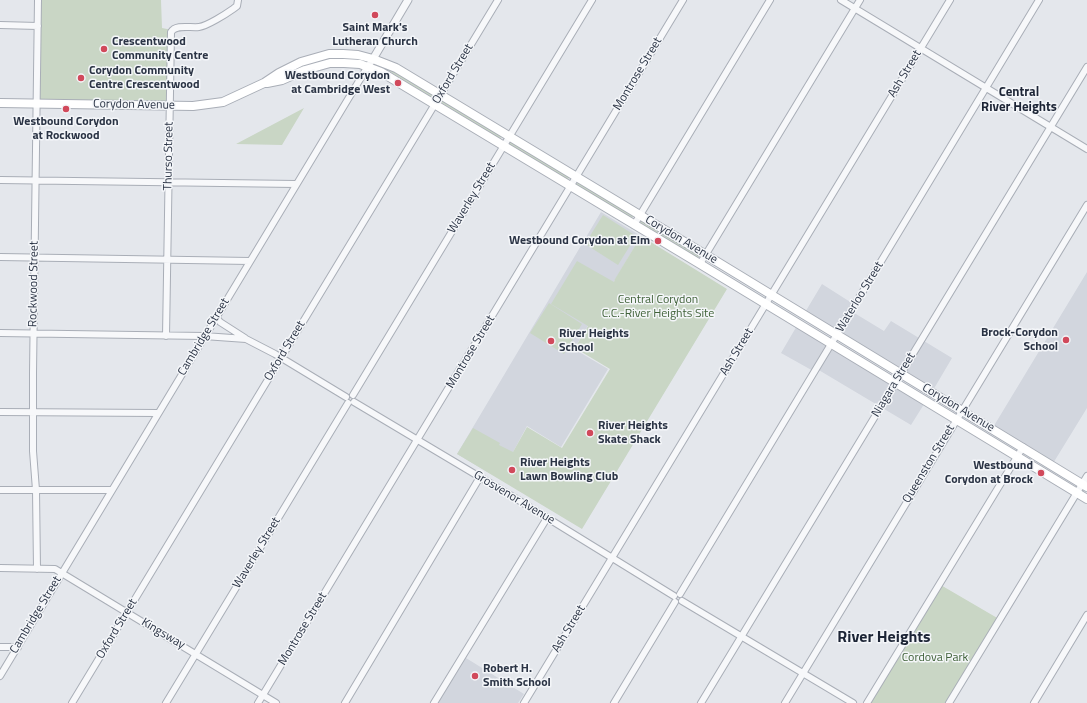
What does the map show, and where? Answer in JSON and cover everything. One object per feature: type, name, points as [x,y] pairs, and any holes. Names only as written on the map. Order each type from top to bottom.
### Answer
[{"type":"main road","name":"Corydon Avenue","points":[[0,103],[193,106],[223,102],[264,83],[279,72],[301,62],[329,54],[358,55],[373,59],[396,68],[1084,485]]},
{"type":"main road","name":"Corydon Avenue","points":[[264,83],[282,80],[305,70],[330,63],[360,64],[368,66],[388,76],[1087,499]]},
{"type":"street","name":"Rockwood Street","points":[[37,569],[33,412],[38,0]]},
{"type":"street","name":"Thurso Street","points":[[166,336],[171,34],[172,30],[178,27],[199,27],[204,25],[233,9],[237,6],[238,0]]},
{"type":"street","name":"Cambridge Street","points":[[0,676],[408,0]]},
{"type":"street","name":"Oxford Street","points":[[72,703],[498,0]]},
{"type":"street","name":"Waverley Street","points":[[166,703],[592,0]]},
{"type":"street","name":"Montrose Street","points":[[258,703],[683,0]]},
{"type":"street","points":[[634,225],[770,0]]},
{"type":"street","points":[[841,0],[1050,128],[1087,149]]},
{"type":"street","points":[[700,264],[860,0]]},
{"type":"street","name":"Ash Street","points":[[524,703],[950,0]]},
{"type":"street","name":"Waterloo Street","points":[[614,703],[1039,0]]},
{"type":"street","points":[[0,26],[38,26]]},
{"type":"street","name":"Niagara Street","points":[[701,703],[1087,68]]},
{"type":"street","points":[[0,180],[296,184]]},
{"type":"street","name":"Queenston Street","points":[[785,703],[1087,205]]},
{"type":"street","points":[[0,257],[250,261]]},
{"type":"street","name":"Grosvenor Avenue","points":[[216,317],[220,322],[246,338],[480,477],[853,703]]},
{"type":"street","name":"Grosvenor Avenue","points":[[0,333],[246,338]]},
{"type":"street","points":[[191,336],[197,348]]},
{"type":"street","points":[[0,412],[158,413]]},
{"type":"street","points":[[867,703],[1023,447]]},
{"type":"street","points":[[949,703],[1076,492],[1084,485],[1087,476]]},
{"type":"street","points":[[345,703],[480,477]]},
{"type":"street","points":[[0,490],[112,490]]},
{"type":"street","points":[[434,703],[547,518]]},
{"type":"street","name":"Kingsway","points":[[0,568],[55,569],[276,703]]},
{"type":"street","points":[[1034,703],[1087,615]]},
{"type":"street","points":[[0,647],[18,646]]},
{"type":"shaded area","name":"River Heights School","points":[[601,212],[641,236],[574,349],[608,369],[561,447],[527,426],[513,452],[491,474],[457,454]]},
{"type":"shaded area","name":"Brock-Corydon School","points":[[1087,272],[1087,408],[1052,465],[992,429]]},
{"type":"shaded area","points":[[822,284],[855,305],[851,311],[884,331],[891,321],[952,358],[932,392],[804,314]]},
{"type":"shaded area","points":[[798,324],[926,401],[911,425],[817,369],[815,372],[781,353]]},
{"type":"shaded area","name":"Robert H. Smith School","points":[[466,658],[524,694],[518,703],[438,703]]},
{"type":"green space","name":"Crescentwood Community Centre","points":[[38,0],[161,0],[162,28],[172,30],[170,105],[37,103]]},
{"type":"green space","points":[[379,65],[388,68],[434,94],[434,96],[430,96]]},
{"type":"green space","points":[[441,99],[503,137],[499,138],[442,103],[440,101]]},
{"type":"green space","points":[[304,108],[282,145],[236,144]]},
{"type":"green space","points":[[511,141],[570,178],[567,179],[509,144]]},
{"type":"green space","points":[[578,181],[634,215],[632,218],[629,217],[577,185],[576,184]]},
{"type":"green space","points":[[603,215],[636,236],[618,265],[585,244]]},
{"type":"green space","points":[[642,220],[699,255],[699,257],[696,258],[641,224],[640,222]]},
{"type":"green space","name":"Central Corydon C.C.-River Heights Site","points":[[641,236],[727,289],[582,529],[457,454],[473,428],[500,443],[499,445],[513,452],[527,427],[562,448],[610,369],[575,348],[588,326],[551,304],[577,261],[614,282]]},
{"type":"green space","points":[[549,303],[582,324],[564,354],[530,333]]},
{"type":"green space","name":"Cordova Park","points":[[939,584],[999,619],[949,703],[867,703]]},
{"type":"place","name":"Saint Mark's Lutheran Church","points":[[375,15]]},
{"type":"place","name":"Crescentwood Community Centre","points":[[104,49]]},
{"type":"place","name":"Corydon Community Centre Crescentwood","points":[[81,78]]},
{"type":"place","name":"Westbound Corydon at Cambridge West","points":[[398,83]]},
{"type":"place","name":"Westbound Corydon at Rockwood","points":[[66,109]]},
{"type":"place","name":"Westbound Corydon at Elm","points":[[658,241]]},
{"type":"place","name":"Brock-Corydon School","points":[[1066,340]]},
{"type":"place","name":"River Heights School","points":[[551,341]]},
{"type":"place","name":"River Heights Skate Shack","points":[[590,433]]},
{"type":"place","name":"River Heights Lawn Bowling Club","points":[[512,470]]},
{"type":"place","name":"Westbound Corydon at Brock","points":[[1041,473]]},
{"type":"place","name":"Robert H. Smith School","points":[[475,676]]},
{"type":"district","name":"Central River Heights","points":[[1019,100]]},
{"type":"district","name":"River Heights","points":[[884,638]]}]
